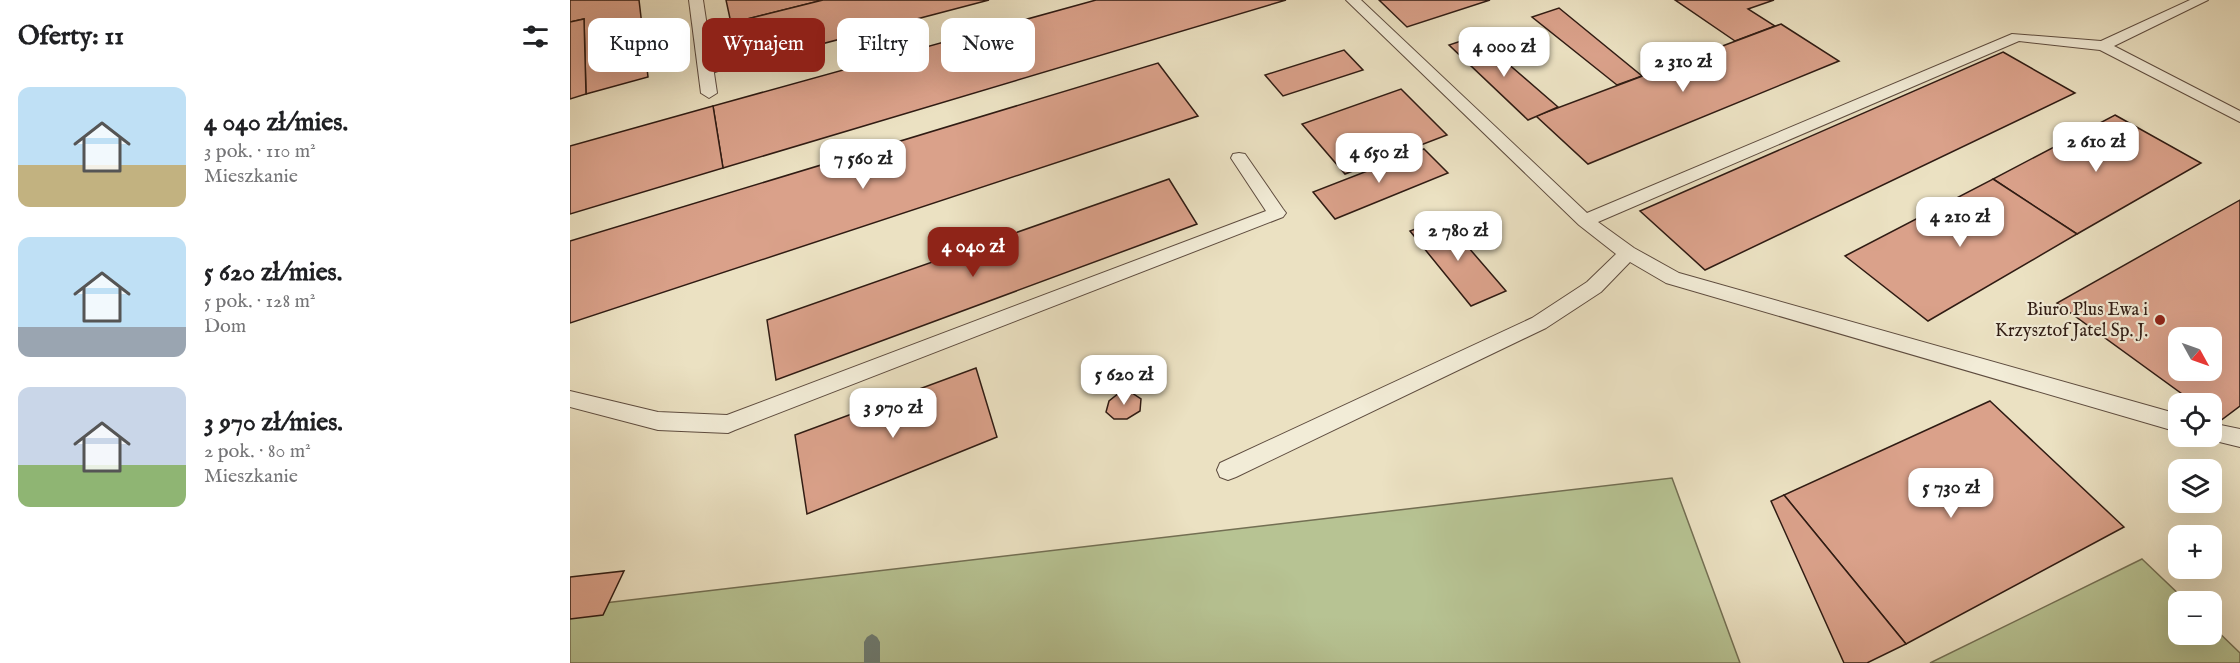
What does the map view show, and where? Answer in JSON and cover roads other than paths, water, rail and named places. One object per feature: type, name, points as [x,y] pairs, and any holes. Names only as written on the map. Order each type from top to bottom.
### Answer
[{"type":"lane","points":[[696,0],[710,93]]},
{"type":"lane","points":[[1353,0],[1585,221],[1628,253],[1673,278],[2168,420]]},
{"type":"lane","points":[[2103,46],[2201,0]]},
{"type":"lane","points":[[1585,221],[2017,37],[2103,46],[2240,117]]},
{"type":"lane","points":[[570,399],[658,421],[728,424],[1277,213],[1239,158]]},
{"type":"lane","points":[[1228,470],[1539,322],[1594,287],[1628,253]]},
{"type":"lane","points":[[2222,434],[2240,438]]},
{"type":"waterway","points":[[872,642],[872,663]]},
{"type":"place","name":"Biuro Plus Ewa i Krzysztof Jatel Sp. J.","points":[[2160,320]]}]
